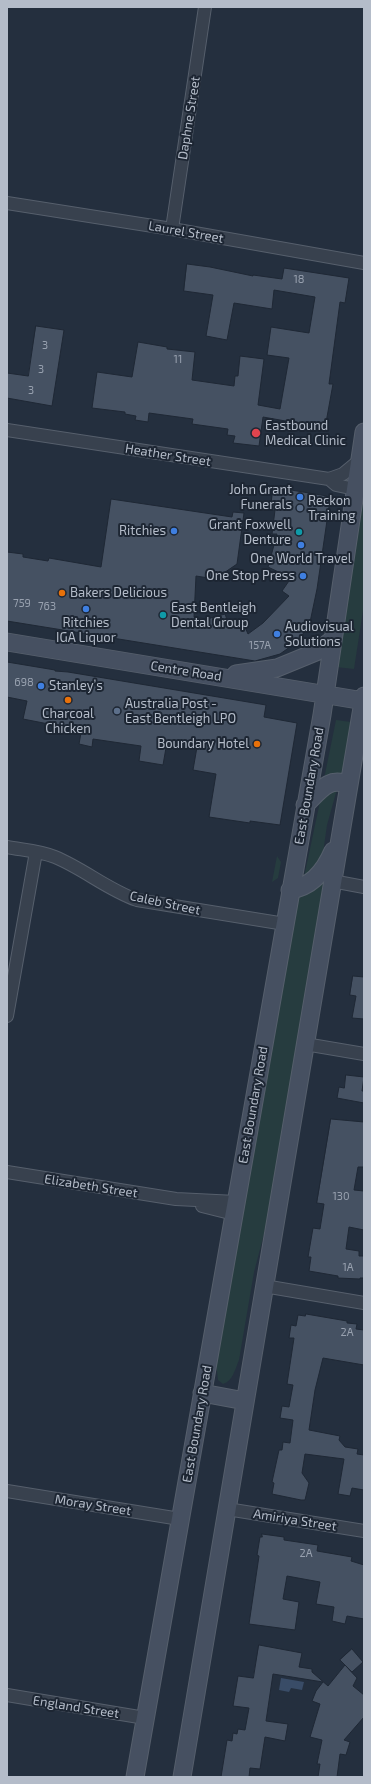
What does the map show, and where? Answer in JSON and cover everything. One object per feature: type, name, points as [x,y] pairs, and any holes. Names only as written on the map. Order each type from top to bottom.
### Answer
[{"type":"main road","name":"East Boundary Road","points":[[136,1777],[145,1718],[306,805],[332,640],[360,489],[360,460],[364,432]]},
{"type":"main road","points":[[219,676],[277,668],[316,652],[332,640]]},
{"type":"main road","name":"Centre Road","points":[[7,642],[324,694],[364,699]]},
{"type":"main road","points":[[182,1777],[304,1044],[364,699]]},
{"type":"main road","points":[[306,805],[327,784],[342,782],[348,785]]},
{"type":"main road","points":[[290,890],[305,887],[321,872],[328,863],[341,828]]},
{"type":"main road","points":[[202,1393],[245,1401]]},
{"type":"street","name":"Daphne Street","points":[[172,229],[205,7]]},
{"type":"street","name":"Laurel Street","points":[[7,203],[172,229],[364,263]]},
{"type":"street","name":"Heather Street","points":[[7,430],[329,479],[336,485],[360,489]]},
{"type":"street","points":[[329,479],[343,474],[360,460]]},
{"type":"street","name":"Caleb Street","points":[[7,847],[55,857],[123,895],[137,900],[285,924]]},
{"type":"street","points":[[7,1016],[36,852]]},
{"type":"street","points":[[332,881],[364,887]]},
{"type":"street","points":[[304,1044],[364,1054]]},
{"type":"street","name":"Elizabeth Street","points":[[7,1172],[235,1208]]},
{"type":"street","points":[[264,1286],[364,1303]]},
{"type":"street","name":"Moray Street","points":[[7,1491],[180,1519]]},
{"type":"street","name":"Amiriya Street","points":[[227,1509],[364,1531]]},
{"type":"street","name":"England Street","points":[[7,1695],[145,1718]]},
{"type":"green space","points":[[364,494],[364,604],[354,669],[336,667]]},
{"type":"green space","points":[[336,720],[351,722],[343,773],[341,776],[324,779]]},
{"type":"green space","points":[[337,789],[327,825],[323,853],[316,866],[304,877],[321,797]]},
{"type":"green space","points":[[277,856],[281,862],[278,878],[272,882]]},
{"type":"green space","points":[[324,881],[269,1215],[254,1272],[239,1360],[235,1371],[229,1380],[223,1384],[218,1380],[216,1363],[298,897]]},
{"type":"water","points":[[281,1678],[304,1682],[302,1690],[291,1688],[289,1692],[279,1690]]},
{"type":"building","points":[[187,264],[253,276],[282,279],[284,268],[349,278],[345,303],[340,302],[329,384],[333,384],[325,428],[263,417],[259,446],[233,443],[235,436],[227,435],[228,429],[192,424],[193,419],[149,413],[148,422],[135,420],[136,416],[125,414],[125,412],[92,408],[97,372],[132,377],[138,342],[167,347],[167,349],[195,352],[192,380],[234,386],[235,376],[238,376],[240,356],[264,359],[258,405],[280,409],[289,358],[267,355],[271,327],[309,333],[315,297],[274,290],[272,309],[234,303],[227,340],[206,336],[213,295],[184,291]]},
{"type":"building","points":[[36,326],[64,330],[52,406],[7,398],[7,373],[28,376]]},
{"type":"building","points":[[273,487],[327,496],[330,500],[317,589],[309,627],[297,642],[280,654],[255,661],[7,621],[7,552],[23,554],[23,557],[48,561],[49,558],[101,567],[111,499],[232,517],[233,512],[244,513],[237,564],[215,579],[196,576],[194,617],[207,619],[225,614],[229,625],[241,618],[248,634],[263,623],[289,596],[282,591],[291,578],[268,567],[277,534],[272,534],[275,510],[271,510]]},
{"type":"building","points":[[7,662],[266,705],[264,717],[297,723],[280,825],[250,821],[250,823],[209,817],[216,774],[193,770],[197,747],[167,742],[163,765],[139,761],[141,746],[93,739],[92,747],[79,744],[81,733],[69,731],[69,728],[23,719],[27,701],[7,697]]},
{"type":"building","points":[[353,976],[364,977],[364,1019],[352,1018],[356,996],[350,995]]},
{"type":"building","points":[[346,1075],[364,1077],[362,1091],[364,1091],[364,1103],[337,1098],[339,1087],[344,1088]]},
{"type":"building","points":[[331,1119],[364,1122],[364,1167],[358,1167],[354,1190],[364,1191],[364,1230],[349,1227],[346,1249],[359,1251],[359,1256],[364,1256],[364,1278],[360,1279],[338,1278],[338,1276],[309,1271],[311,1257],[308,1257],[313,1228],[320,1229],[324,1204],[317,1203]]},
{"type":"building","points":[[306,1314],[347,1321],[347,1323],[357,1324],[356,1329],[364,1330],[364,1365],[323,1358],[315,1390],[309,1430],[340,1436],[339,1440],[345,1447],[358,1449],[357,1454],[364,1455],[364,1490],[352,1488],[350,1496],[338,1494],[344,1459],[305,1454],[302,1473],[309,1483],[305,1500],[272,1494],[274,1483],[272,1482],[279,1450],[282,1450],[283,1442],[290,1443],[293,1420],[280,1418],[282,1406],[289,1407],[293,1385],[287,1384],[294,1338],[289,1338],[291,1325],[296,1326],[298,1315],[305,1316]]},
{"type":"building","points":[[262,1534],[284,1537],[284,1540],[318,1545],[317,1551],[352,1557],[351,1561],[364,1565],[364,1619],[347,1616],[345,1624],[332,1621],[334,1607],[316,1604],[320,1582],[287,1576],[283,1599],[299,1602],[295,1630],[249,1624],[259,1556],[257,1555],[260,1537],[262,1537]]},
{"type":"building","points":[[259,1645],[302,1653],[299,1667],[312,1669],[312,1672],[328,1686],[345,1665],[357,1678],[353,1686],[364,1695],[364,1717],[344,1740],[350,1742],[346,1755],[340,1754],[337,1777],[318,1777],[320,1764],[317,1764],[322,1740],[310,1737],[320,1704],[312,1701],[316,1691],[323,1682],[273,1674],[266,1721],[288,1724],[285,1741],[265,1737],[260,1769],[250,1768],[249,1777],[221,1777],[227,1740],[232,1741],[233,1733],[237,1734],[238,1729],[245,1730],[249,1708],[233,1706],[238,1676],[253,1678]]},
{"type":"building","points":[[352,1649],[363,1662],[352,1672],[340,1660]]},
{"type":"place","name":"Eastbound Medical Clinic","points":[[256,433]]},
{"type":"place","name":"John Grant Funerals","points":[[300,497]]},
{"type":"place","name":"Reckon Training","points":[[300,508]]},
{"type":"place","name":"Ritchies","points":[[174,531]]},
{"type":"place","name":"Grant Foxwell Denture","points":[[299,532]]},
{"type":"place","name":"One World Travel","points":[[301,545]]},
{"type":"place","name":"One Stop Press","points":[[303,576]]},
{"type":"place","name":"Bakers Delicious","points":[[62,593]]},
{"type":"place","name":"Ritchies IGA Liquor","points":[[86,609]]},
{"type":"place","name":"East Bentleigh Dental Group","points":[[163,615]]},
{"type":"place","name":"Audiovisual Solutions","points":[[277,634]]},
{"type":"place","name":"Stanley’s","points":[[41,686]]},
{"type":"place","name":"Charcoal Chicken","points":[[68,700]]},
{"type":"place","name":"Australia Post - East Bentleigh LPO","points":[[117,711]]},
{"type":"place","name":"Boundary Hotel","points":[[257,744]]}]
